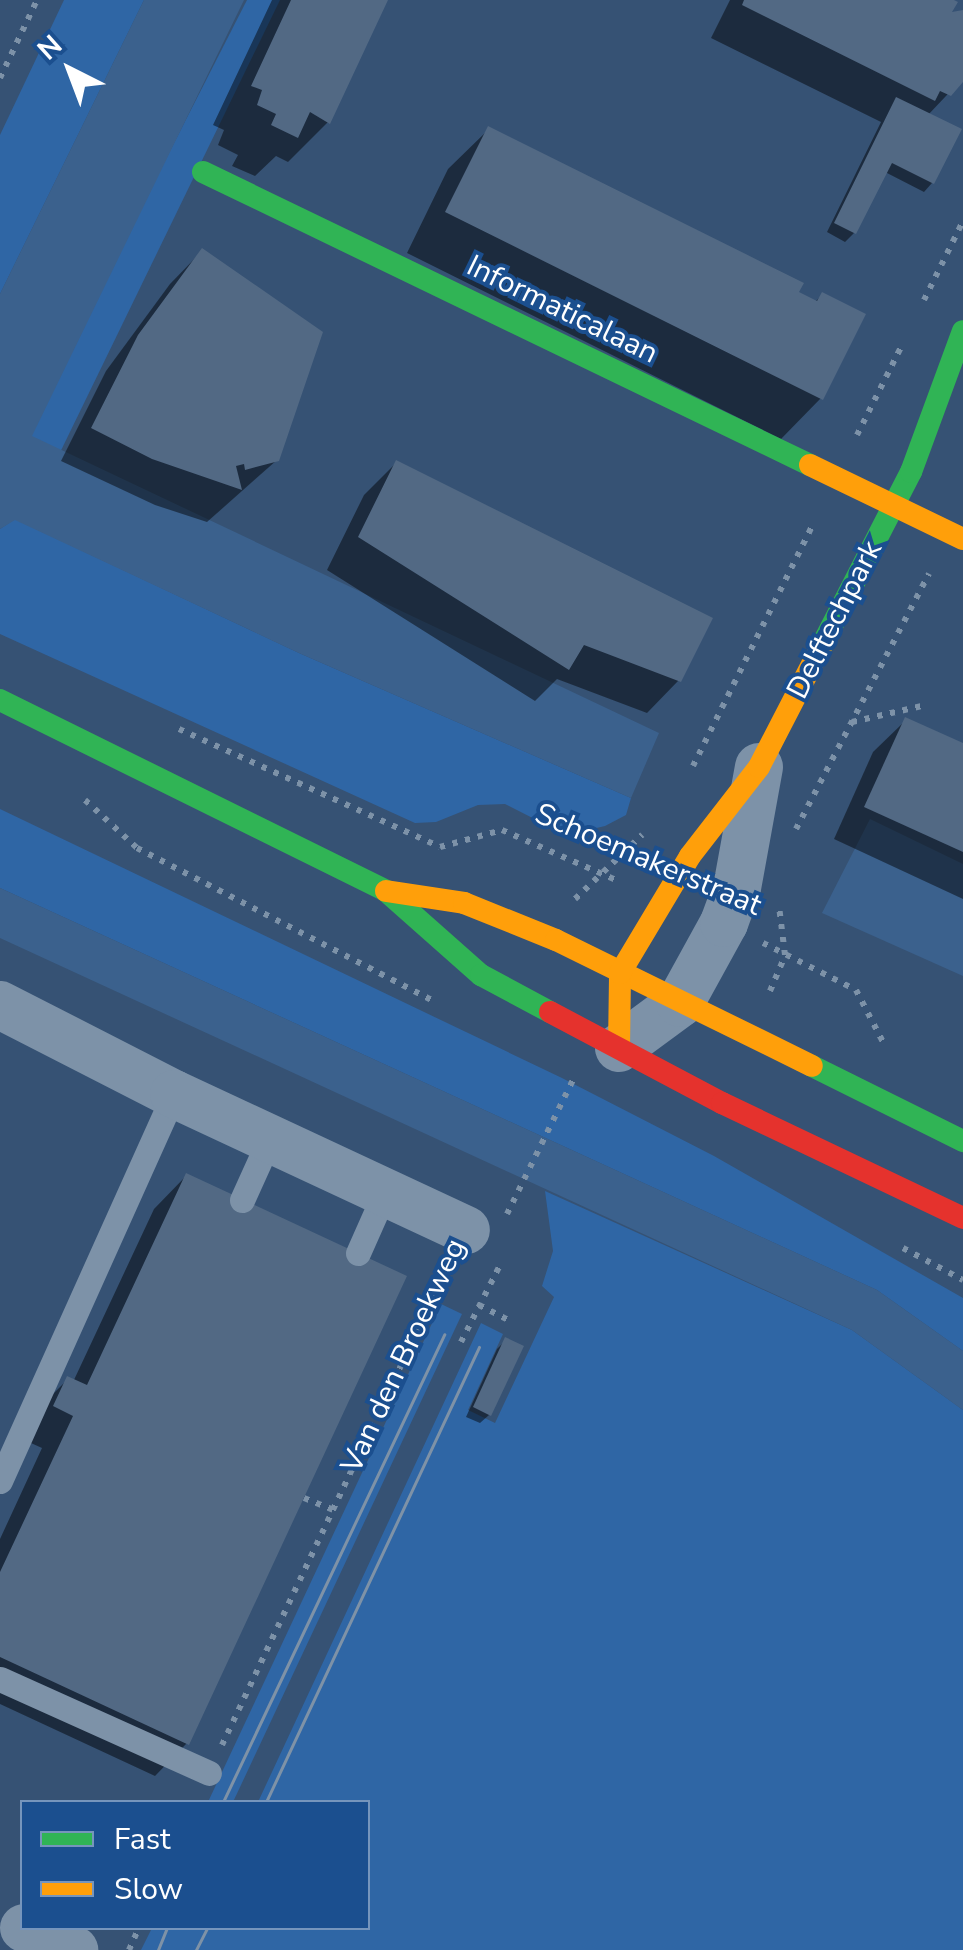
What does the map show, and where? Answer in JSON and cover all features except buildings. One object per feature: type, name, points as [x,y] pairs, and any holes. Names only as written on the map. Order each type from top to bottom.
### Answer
[{"type":"main road","name":"Informaticalaan","points":[[203,172],[902,489],[956,536]]},
{"type":"main road","name":"Delftechpark","points":[[620,973],[690,856],[758,767],[902,489],[963,331]]},
{"type":"main road","points":[[0,700],[386,891],[481,975],[722,1103],[963,1218]]},
{"type":"main road","points":[[386,891],[464,903],[556,940],[963,1141]]},
{"type":"main road","points":[[619,1048],[620,973]]},
{"type":"street","name":"Delftechpark","points":[[902,489],[963,392]]},
{"type":"street","name":"Delftechpark","points":[[619,1048],[680,1004],[724,923],[737,888],[758,767]]},
{"type":"street","name":"Van den Broekweg","points":[[0,1005],[174,1094],[466,1230]]},
{"type":"street","points":[[12,1929],[74,1950]]},
{"type":"lane","points":[[0,1481],[174,1094]]},
{"type":"lane","points":[[242,1200],[270,1138]]},
{"type":"lane","points":[[358,1253],[384,1192]]},
{"type":"lane","points":[[0,1679],[209,1773]]},
{"type":"path","points":[[0,78],[37,0]]},
{"type":"path","points":[[792,837],[851,722],[956,536]]},
{"type":"path","points":[[851,722],[926,705]]},
{"type":"path","name":"Schoemakerstraat","points":[[176,728],[440,847],[502,830],[665,900]]},
{"type":"path","name":"Schoemakerstraat","points":[[724,923],[856,990],[886,1048],[902,1055]]},
{"type":"path","points":[[522,1188],[577,1072]]},
{"type":"path","name":"Van den Broekweg","points":[[209,1773],[466,1230]]},
{"type":"path","points":[[911,1252],[963,1280]]},
{"type":"path","points":[[461,1342],[503,1259]]},
{"type":"path","points":[[480,1305],[513,1322]]},
{"type":"path","points":[[304,1498],[332,1510]]},
{"type":"shaded area","points":[[64,0],[144,0],[0,294],[0,135]]},
{"type":"shaded area","points":[[144,0],[244,0],[32,436],[659,733],[631,798],[299,653],[15,520],[0,529],[0,294]]},
{"type":"shaded area","points":[[247,0],[280,0],[51,471],[22,441]]},
{"type":"shaded area","points":[[15,519],[299,653],[631,798],[626,815],[605,826],[566,835],[505,804],[478,805],[436,822],[415,823],[0,634],[0,529]]},
{"type":"shaded area","points":[[0,809],[562,1078],[714,1156],[963,1298],[963,1351],[877,1290],[0,888]]},
{"type":"shaded area","points":[[870,819],[963,864],[963,976],[822,913]]},
{"type":"shaded area","points":[[0,888],[877,1290],[963,1351],[963,1410],[852,1330],[0,938]]},
{"type":"shaded area","points":[[545,1191],[852,1330],[963,1410],[963,1950],[141,1950],[151,1930],[370,1930],[370,1800],[259,1800],[481,1323],[503,1334],[468,1410],[495,1423],[554,1297],[542,1286],[553,1251]]},
{"type":"shaded area","points":[[441,1304],[462,1314],[234,1800],[209,1800]]},
{"type":"tram line","points":[[224,1800],[444,1335]]},
{"type":"tram line","points":[[267,1800],[479,1347]]},
{"type":"tram line","points":[[158,1950],[166,1930]]},
{"type":"tram line","points":[[196,1950],[206,1930]]},
{"type":"traffic: fast","points":[[203,172],[810,465]]},
{"type":"traffic: fast","points":[[822,645],[911,472],[963,331]]},
{"type":"traffic: fast","points":[[0,700],[386,891],[481,975],[550,1012]]},
{"type":"traffic: fast","points":[[812,1066],[963,1141]]},
{"type":"traffic: slow","points":[[810,465],[963,539]]},
{"type":"traffic: slow","points":[[619,1048],[620,973],[690,856],[759,767],[822,645]]},
{"type":"traffic: slow","points":[[386,891],[464,903],[556,940],[812,1066]]},
{"type":"traffic: jam","points":[[550,1012],[722,1103],[963,1218]]}]
